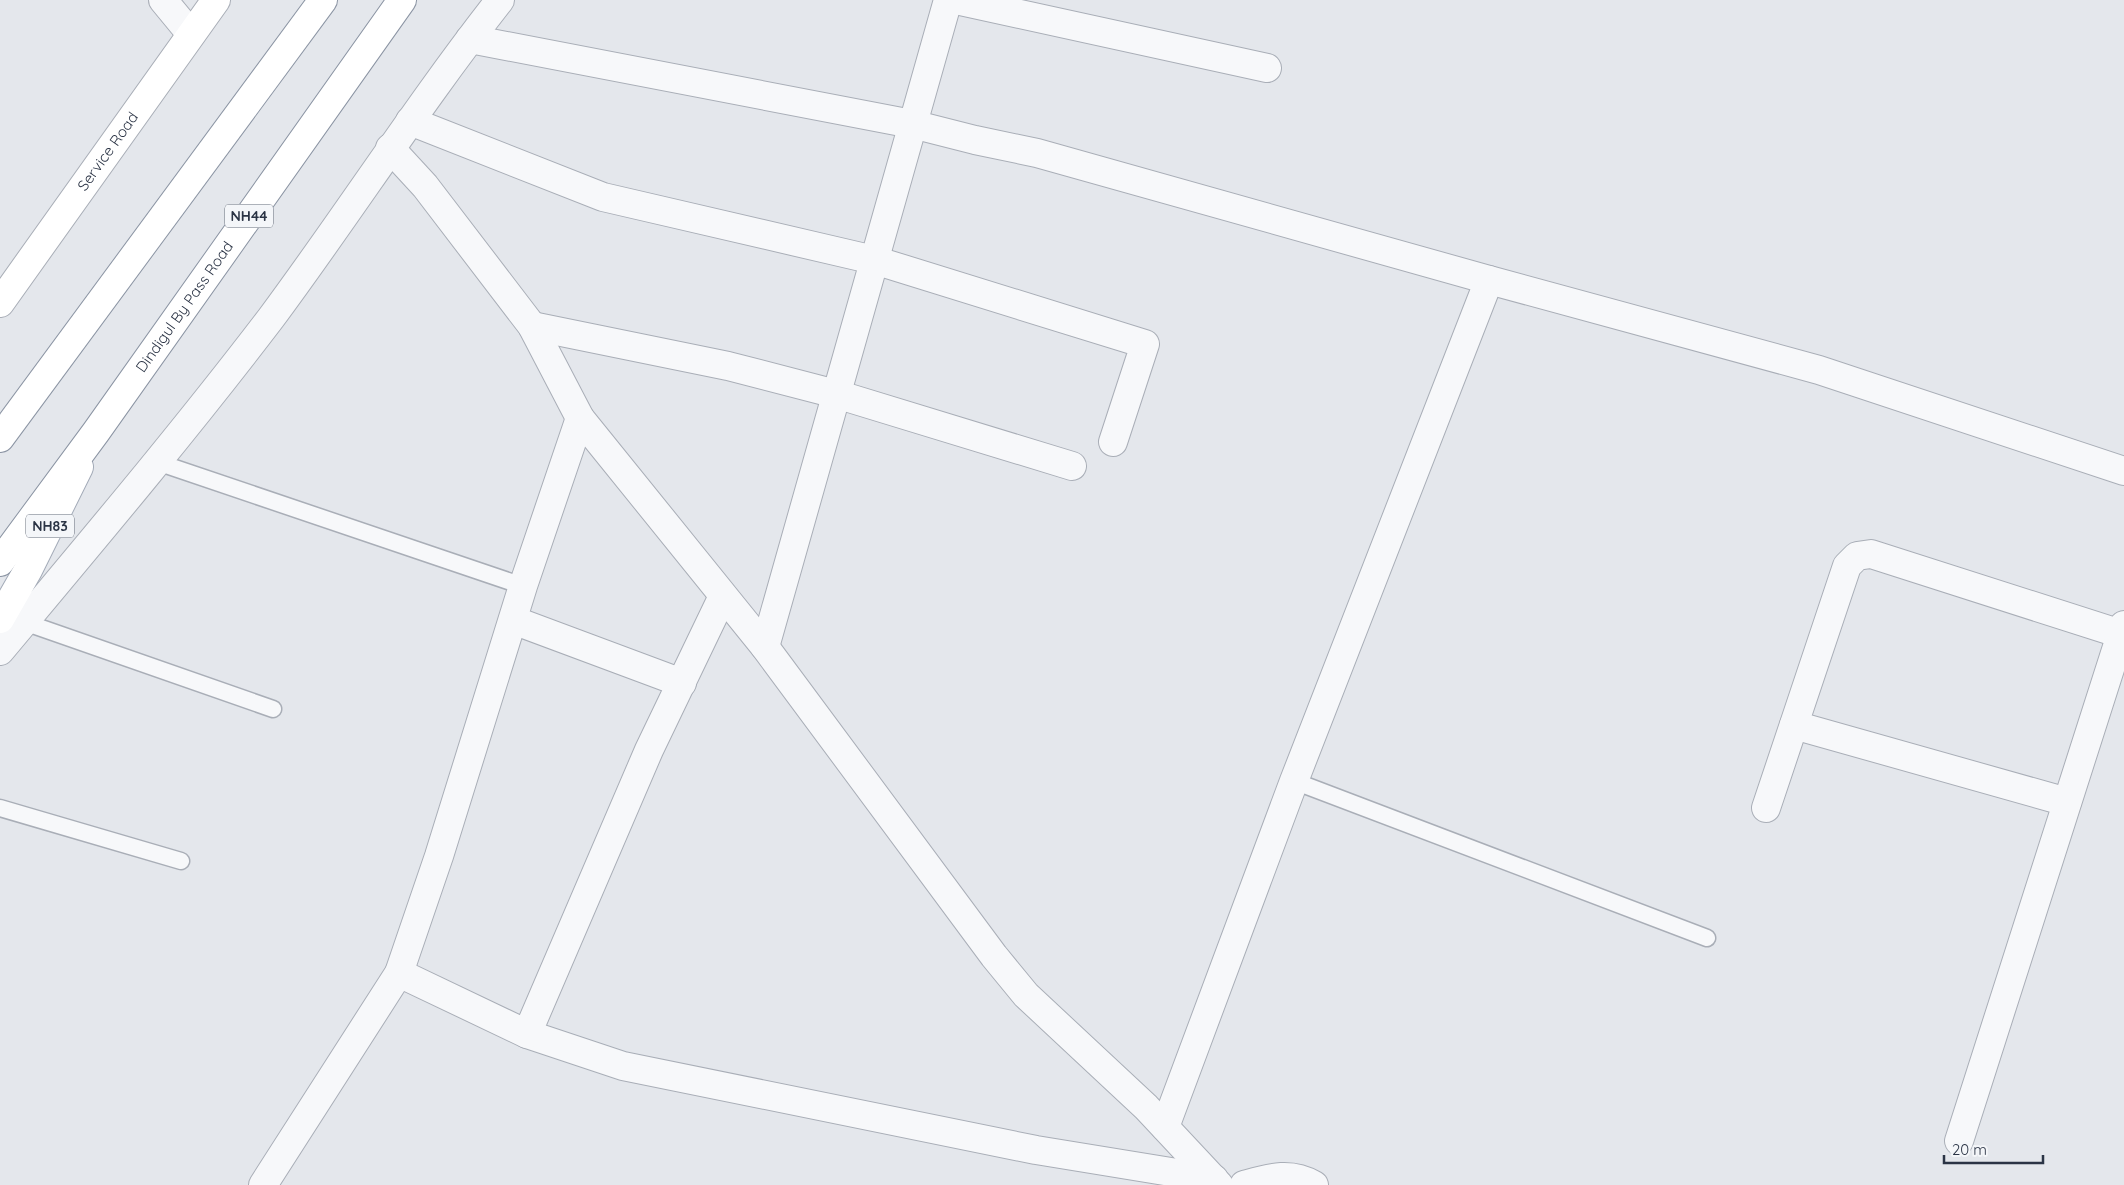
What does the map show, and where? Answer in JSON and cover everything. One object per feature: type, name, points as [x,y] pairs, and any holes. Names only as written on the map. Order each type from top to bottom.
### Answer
[{"type":"main road","name":"Service Road","points":[[0,303],[216,0]]},
{"type":"main road","points":[[0,438],[323,0]]},
{"type":"main road","name":"Dindigul By Pass Road","points":[[0,562],[96,432],[402,0]]},
{"type":"main road","points":[[0,422],[35,392]]},
{"type":"main road","name":"NH83","points":[[12,620],[28,570],[96,432]]},
{"type":"street","points":[[163,0],[191,34]]},
{"type":"street","points":[[0,651],[12,620],[157,462],[271,317],[390,148],[500,0]]},
{"type":"street","points":[[765,647],[948,0]]},
{"type":"street","points":[[956,0],[1267,68]]},
{"type":"street","points":[[470,39],[912,124],[974,140],[1037,153],[1489,280],[1819,370],[2124,471]]},
{"type":"street","points":[[410,121],[603,197],[874,260],[1145,344],[1113,442]]},
{"type":"street","points":[[390,148],[425,186],[532,326],[580,418],[765,647],[994,956],[1026,995],[1165,1127],[1217,1182]]},
{"type":"street","points":[[1165,1127],[1294,781],[1489,280]]},
{"type":"street","points":[[532,326],[728,366],[836,394],[1072,466]]},
{"type":"street","points":[[263,1185],[399,973],[439,856],[523,586],[580,418]]},
{"type":"street","points":[[1766,808],[1848,566],[1857,556],[1871,554],[2122,629],[1959,1142]]},
{"type":"street","points":[[527,1034],[650,750],[723,596]]},
{"type":"street","points":[[513,620],[682,683]]},
{"type":"street","points":[[1794,725],[2067,802]]},
{"type":"street","points":[[399,973],[527,1034],[623,1066],[1036,1150],[1217,1182]]},
{"type":"street","points":[[1244,1185],[1290,1176],[1314,1185]]},
{"type":"lane","points":[[157,462],[523,586]]},
{"type":"lane","points":[[12,620],[273,709]]},
{"type":"lane","points":[[1294,781],[1707,938]]},
{"type":"lane","points":[[0,808],[182,861]]}]
